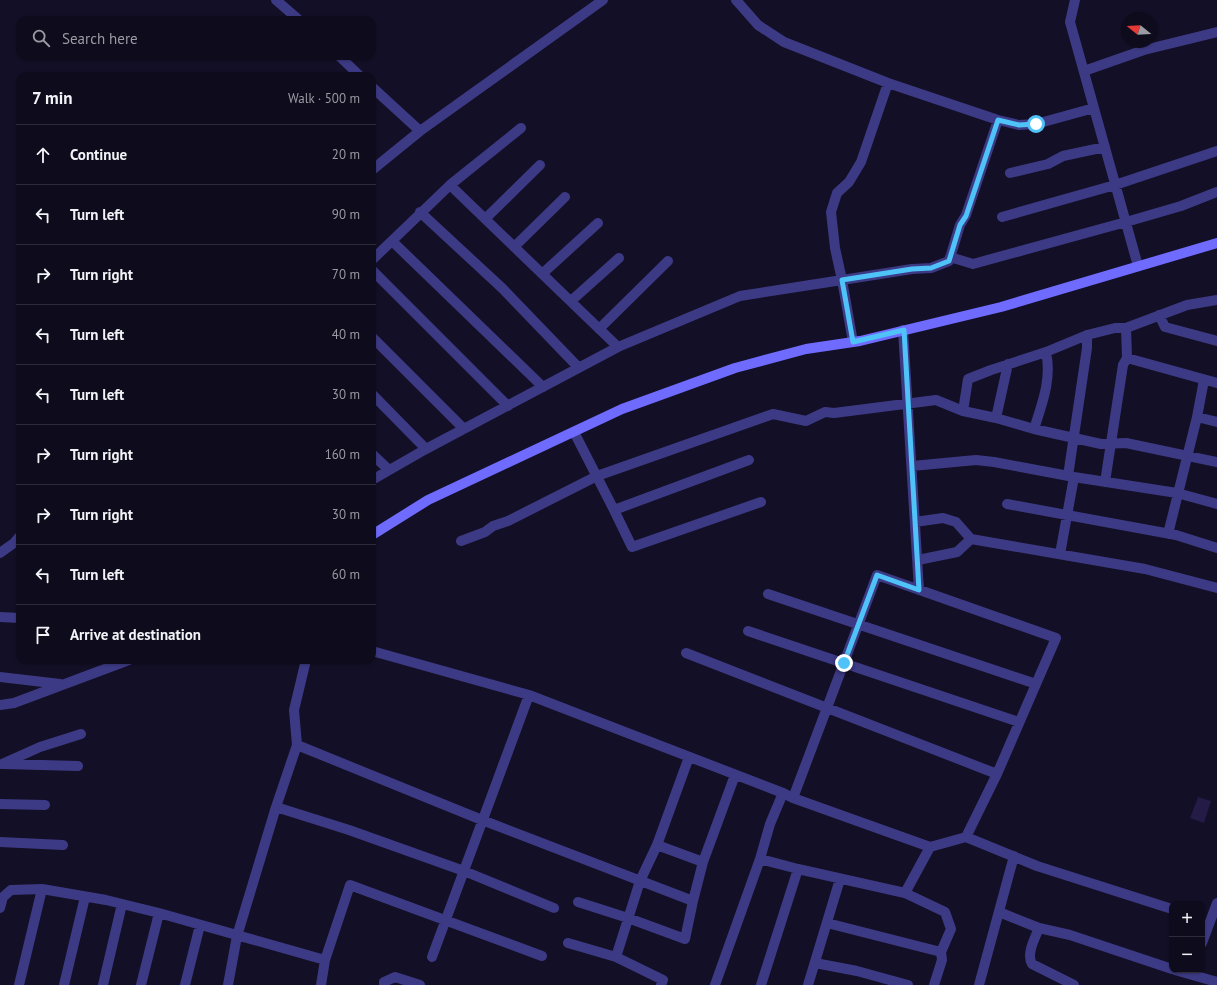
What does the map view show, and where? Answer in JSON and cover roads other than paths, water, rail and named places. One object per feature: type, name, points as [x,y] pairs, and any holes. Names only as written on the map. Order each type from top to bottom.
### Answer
[{"type":"street","points":[[276,0],[294,16]]},
{"type":"street","points":[[376,167],[420,131],[603,0]]},
{"type":"street","points":[[736,0],[758,25],[784,42],[888,83],[998,120],[1019,125],[1036,124],[1094,108]]},
{"type":"street","points":[[1075,0],[1070,22],[1138,266]]},
{"type":"street","points":[[1084,71],[1144,50],[1217,32]]},
{"type":"street","points":[[343,60],[356,72]]},
{"type":"street","points":[[853,342],[831,212],[837,193],[849,182],[861,162],[888,83]]},
{"type":"street","points":[[376,91],[420,131]]},
{"type":"street","points":[[376,478],[426,449],[618,347],[740,296],[912,269],[931,268],[949,261],[960,225],[966,216],[998,120]]},
{"type":"street","points":[[376,256],[450,185],[521,128]]},
{"type":"street","points":[[1010,173],[1048,164],[1063,156],[1105,147]]},
{"type":"street","points":[[1002,217],[1115,184],[1217,151]]},
{"type":"street","points":[[485,219],[540,165]]},
{"type":"street","points":[[450,185],[618,347]]},
{"type":"street","points":[[950,257],[973,264],[1181,206],[1217,192]]},
{"type":"street","points":[[514,247],[565,197]]},
{"type":"street","points":[[420,213],[502,288],[579,368]]},
{"type":"street","points":[[542,274],[598,223]]},
{"type":"street","points":[[392,240],[542,387]]},
{"type":"street","points":[[376,532],[428,500],[622,409],[735,368],[806,349],[853,342],[1001,307],[1217,243]]},
{"type":"street","points":[[571,301],[619,258]]},
{"type":"street","points":[[599,329],[668,261]]},
{"type":"street","points":[[376,274],[508,406]]},
{"type":"street","points":[[963,411],[968,379],[1046,352],[1087,335],[1115,328],[1126,328],[1187,305],[1217,300]]},
{"type":"street","points":[[1159,315],[1164,327],[1217,341]]},
{"type":"street","points":[[1104,482],[1122,365],[1127,358],[1126,328]]},
{"type":"street","points":[[904,330],[919,590]]},
{"type":"street","points":[[1060,554],[1067,516],[1074,438],[1087,348],[1087,335]]},
{"type":"street","points":[[376,341],[464,429]]},
{"type":"street","points":[[1034,429],[1045,397],[1048,365],[1046,352]]},
{"type":"street","points":[[1127,358],[1204,380],[1217,382]]},
{"type":"street","points":[[996,418],[1008,364]]},
{"type":"street","points":[[1168,534],[1197,417],[1204,380]]},
{"type":"street","points":[[376,398],[426,449]]},
{"type":"street","points":[[461,541],[485,532],[493,526],[508,521],[598,476],[773,414],[806,421],[825,412],[834,413],[936,400],[963,411],[1101,444],[1126,443],[1217,462]]},
{"type":"street","points":[[1197,417],[1217,422]]},
{"type":"street","points":[[574,432],[598,476],[632,547],[761,502]]},
{"type":"street","points":[[376,458],[389,470]]},
{"type":"street","points":[[614,510],[749,460]]},
{"type":"street","points":[[912,466],[976,460],[1178,493],[1217,504]]},
{"type":"street","points":[[1007,504],[1168,534],[1217,548]]},
{"type":"street","points":[[915,522],[943,518],[956,522],[971,539],[1145,569],[1217,588]]},
{"type":"street","points":[[918,560],[957,552],[971,539]]},
{"type":"street","points":[[0,553],[16,542]]},
{"type":"street","points":[[793,798],[877,575],[1056,638],[997,774],[966,837]]},
{"type":"street","points":[[768,594],[1036,684]]},
{"type":"street","points":[[0,617],[16,618]]},
{"type":"street","points":[[748,631],[1020,722]]},
{"type":"street","points":[[376,652],[529,695],[793,798],[930,847],[966,837],[1037,866],[1169,907]]},
{"type":"street","points":[[686,653],[997,774]]},
{"type":"street","points":[[0,705],[14,703],[118,664]]},
{"type":"street","points":[[228,985],[237,936],[276,807],[297,745],[294,710],[305,664]]},
{"type":"street","points":[[0,677],[62,685]]},
{"type":"street","points":[[432,958],[529,695]]},
{"type":"street","points":[[1,764],[40,747],[81,734]]},
{"type":"street","points":[[297,745],[482,820],[693,901]]},
{"type":"street","points":[[616,957],[640,881],[657,845],[689,757]]},
{"type":"street","points":[[1,764],[78,766]]},
{"type":"street","points":[[578,902],[628,918],[685,939],[702,862],[735,775]]},
{"type":"street","points":[[715,985],[760,858],[770,824],[783,793]]},
{"type":"street","points":[[0,804],[45,805]]},
{"type":"street","points":[[276,807],[349,830],[464,871],[554,908]]},
{"type":"street","points":[[0,842],[63,845]]},
{"type":"street","points":[[657,845],[702,862]]},
{"type":"street","points":[[905,893],[930,847]]},
{"type":"street","points":[[980,985],[1014,856]]},
{"type":"street","points":[[760,858],[798,869],[905,893],[945,912],[951,929],[941,952],[942,960],[934,985]]},
{"type":"street","points":[[761,985],[798,869]]},
{"type":"street","points":[[808,985],[840,879]]},
{"type":"street","points":[[321,985],[325,960],[350,885],[542,956]]},
{"type":"street","points":[[0,908],[3,897],[11,890],[42,889],[122,904],[159,913],[325,960]]},
{"type":"street","points":[[19,985],[42,889]]},
{"type":"street","points":[[64,985],[85,897]]},
{"type":"street","points":[[1204,937],[1217,903]]},
{"type":"street","points":[[103,985],[122,904]]},
{"type":"street","points":[[999,912],[1039,928],[1070,935],[1169,968]]},
{"type":"street","points":[[142,985],[159,913]]},
{"type":"street","points":[[827,923],[941,952]]},
{"type":"street","points":[[185,985],[200,925]]},
{"type":"street","points":[[1039,928],[1030,954],[1032,964],[1074,985]]},
{"type":"street","points":[[568,943],[616,957],[663,980],[661,985]]},
{"type":"street","points":[[815,962],[857,971],[908,985]]},
{"type":"street","points":[[1186,985],[1191,973]]},
{"type":"street","points":[[1194,973],[1217,982]]},
{"type":"street","points":[[384,985],[384,982],[395,977],[420,985]]}]
